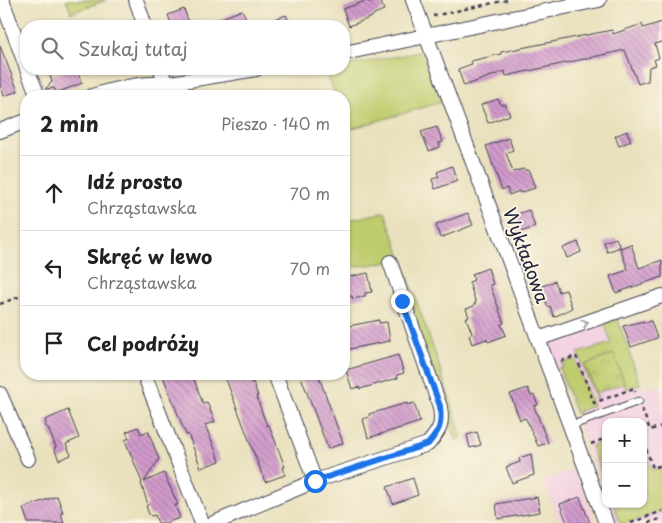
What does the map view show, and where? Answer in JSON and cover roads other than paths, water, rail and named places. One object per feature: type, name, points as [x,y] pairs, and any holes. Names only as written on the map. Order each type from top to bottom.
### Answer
[{"type":"street","points":[[2,0],[20,48]]},
{"type":"street","points":[[136,0],[144,20]]},
{"type":"street","name":"Wykładowa","points":[[413,0],[606,523]]},
{"type":"street","points":[[350,52],[599,0]]},
{"type":"street","points":[[30,75],[36,90]]},
{"type":"street","points":[[163,75],[168,90]]},
{"type":"street","points":[[117,90],[133,86],[156,83],[165,84],[220,75]]},
{"type":"street","points":[[0,131],[20,123]]},
{"type":"street","points":[[214,523],[315,481],[428,444],[437,434],[442,421],[440,406],[390,262]]},
{"type":"street","points":[[538,339],[662,296]]},
{"type":"street","points":[[146,380],[202,523]]},
{"type":"street","points":[[277,380],[315,481]]},
{"type":"street","points":[[0,394],[28,458]]},
{"type":"lane","points":[[570,426],[639,401]]}]
